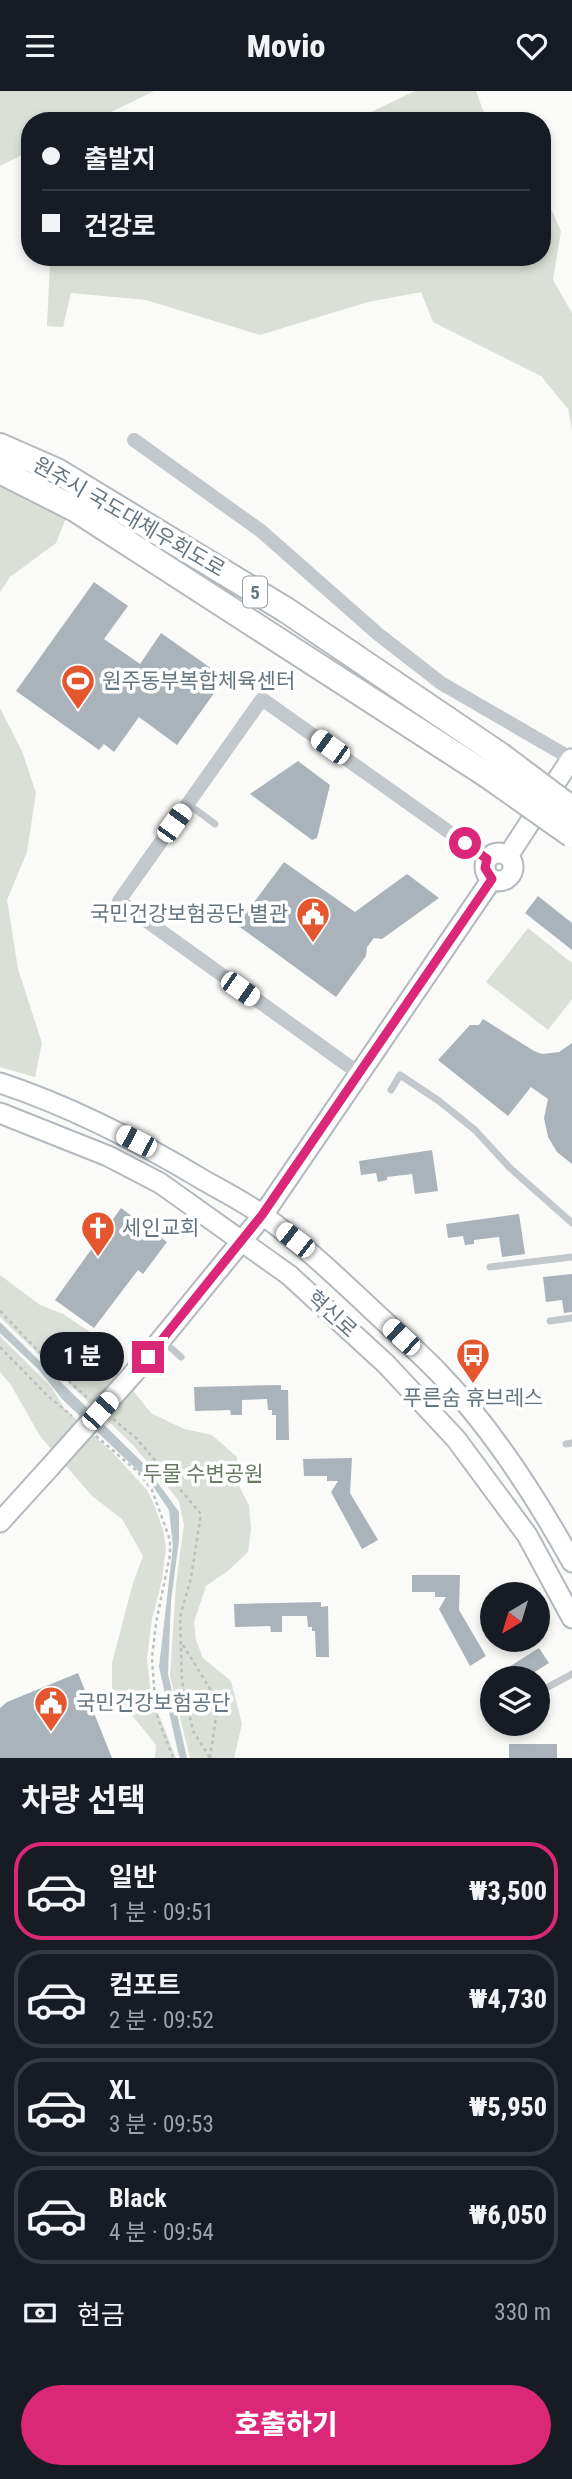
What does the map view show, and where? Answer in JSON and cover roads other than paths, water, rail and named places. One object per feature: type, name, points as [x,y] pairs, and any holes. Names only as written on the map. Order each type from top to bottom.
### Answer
[{"type":"highway","name":"원주시 국도대체우회도로","points":[[0,446],[57,471],[286,610],[493,765]]},
{"type":"highway","name":"원주시 국도대체우회도로","points":[[0,471],[86,515],[493,765]]},
{"type":"highway","name":"5","points":[[493,765],[572,809]]},
{"type":"highway","name":"5","points":[[493,765],[572,835]]},
{"type":"street","points":[[134,440],[261,531],[378,633],[441,683],[572,758],[508,856]]},
{"type":"street","points":[[360,1074],[119,901],[262,699],[487,859]]},
{"type":"street","points":[[492,879],[485,868],[487,859],[495,854],[508,856]]},
{"type":"street","points":[[492,879],[509,877],[512,864],[508,856]]},
{"type":"street","points":[[0,1521],[133,1374],[262,1215],[492,879]]},
{"type":"street","name":"혁신로","points":[[0,1083],[29,1093],[156,1151],[262,1215],[311,1253],[458,1394],[522,1481],[572,1562]]},
{"type":"street","name":"혁신로","points":[[0,1113],[108,1156],[160,1183],[289,1275],[386,1364],[448,1429],[527,1535],[572,1618]]},
{"type":"lane","points":[[188,804],[215,824]]},
{"type":"lane","points":[[391,1090],[400,1076],[439,1101],[475,1130],[509,1167],[572,1223]]},
{"type":"lane","points":[[490,1267],[572,1257]]},
{"type":"lane","points":[[550,1321],[572,1318]]},
{"type":"lane","points":[[162,1340],[181,1357]]},
{"type":"lane","points":[[550,1686],[572,1674]]},
{"type":"place","name":"원주동부복합체육센터","points":[[78,711]]},
{"type":"place","name":"국민건강보험공단 별관","points":[[313,944]]},
{"type":"place","name":"세인교회","points":[[98,1258]]},
{"type":"place","name":"푸른숨 휴브레스","points":[[473,1385]]},
{"type":"place","name":"국민건강보험공단","points":[[51,1733]]},
{"type":"park label","name":"두물 수변공원","points":[[203,1474]]}]
